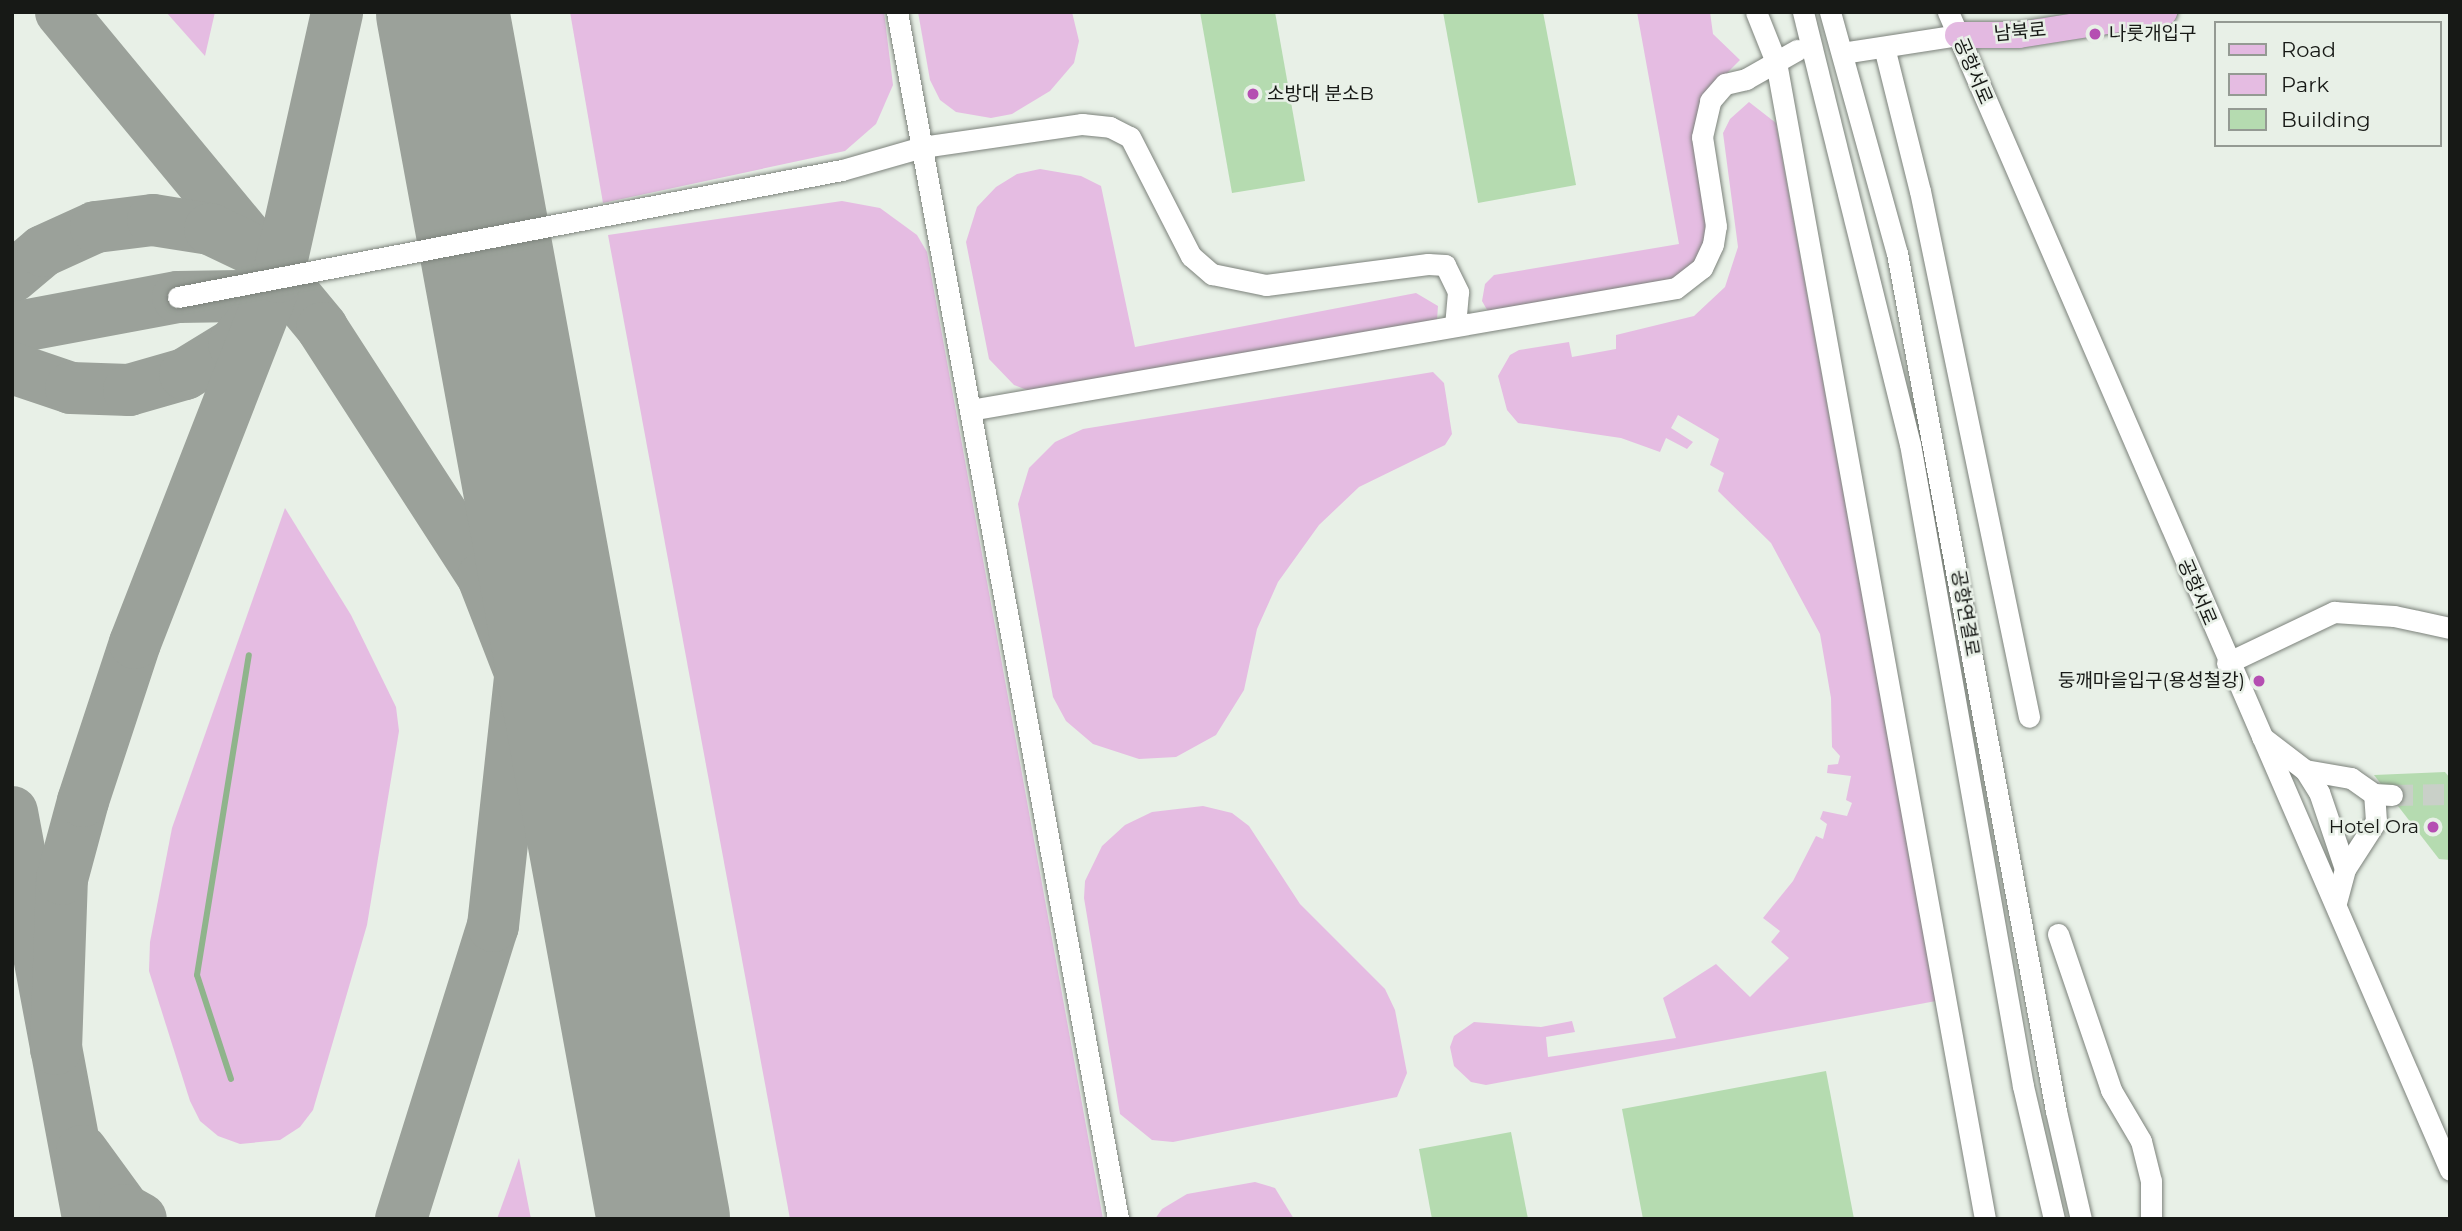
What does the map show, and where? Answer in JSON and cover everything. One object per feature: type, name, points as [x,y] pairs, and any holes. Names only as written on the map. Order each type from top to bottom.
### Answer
[{"type":"main road","name":"남북로","points":[[1953,24],[2019,35],[2164,12]]},
{"type":"street","points":[[897,12],[1118,1219]]},
{"type":"street","points":[[1756,12],[1776,62],[1985,1219]]},
{"type":"street","points":[[1792,12],[1797,50],[1831,125]]},
{"type":"street","name":"공항연결로","points":[[1803,12],[1910,444],[2023,1086],[2054,1219]]},
{"type":"street","name":"공항연결로","points":[[1830,12],[1897,253],[1916,342],[2056,1111],[2081,1219]]},
{"type":"street","points":[[1842,53],[1885,47],[1953,24]]},
{"type":"street","name":"공항서로","points":[[1953,24],[2227,663],[2336,903],[2450,1170]]},
{"type":"street","points":[[1885,47],[1923,204],[2029,717]]},
{"type":"street","points":[[970,410],[1676,288],[1702,268],[1716,226],[1702,136],[1704,117],[1725,84],[1746,79],[1797,50]]},
{"type":"street","points":[[178,297],[842,170],[922,147],[1082,124],[1110,127],[1130,137],[1142,155],[1191,256],[1212,274],[1266,285],[1428,264],[1445,265],[1458,292],[1455,326]]},
{"type":"street","points":[[2227,663],[2334,612],[2394,616],[2450,628]]},
{"type":"street","points":[[2261,736],[2305,770],[2324,804],[2345,869]]},
{"type":"street","points":[[2305,770],[2351,778],[2383,794],[2376,821],[2345,869],[2336,903]]},
{"type":"street","points":[[2058,934],[2111,1090],[2141,1140],[2151,1181],[2151,1219]]},
{"type":"green space","points":[[166,12],[215,12],[205,56]]},
{"type":"green space","points":[[570,12],[884,12],[893,85],[876,124],[845,151],[603,203]]},
{"type":"green space","points":[[918,12],[1072,12],[1079,41],[1074,63],[1050,91],[1012,114],[991,118],[956,112],[940,100],[930,80]]},
{"type":"green space","points":[[1637,12],[1710,12],[1713,34],[1740,60],[1705,95],[1712,234],[1689,280],[1490,315],[1482,301],[1485,284],[1494,275],[1679,244]]},
{"type":"green space","points":[[1749,102],[1776,123],[1936,1001],[1486,1085],[1471,1082],[1454,1066],[1450,1047],[1454,1036],[1474,1022],[1541,1027],[1572,1021],[1575,1032],[1546,1037],[1548,1057],[1676,1038],[1663,998],[1716,964],[1750,997],[1789,958],[1771,942],[1780,931],[1763,918],[1793,881],[1816,836],[1823,839],[1827,824],[1820,819],[1823,811],[1847,816],[1852,803],[1846,800],[1851,776],[1827,773],[1828,765],[1838,764],[1840,756],[1832,747],[1831,698],[1820,634],[1771,543],[1718,491],[1724,473],[1710,465],[1719,439],[1678,415],[1671,428],[1693,442],[1687,449],[1666,438],[1660,452],[1621,438],[1518,423],[1507,410],[1498,376],[1510,355],[1519,350],[1569,342],[1572,357],[1616,349],[1616,335],[1694,316],[1725,287],[1738,247],[1723,133],[1730,119]]},
{"type":"green space","points":[[1040,169],[1081,176],[1101,186],[1135,347],[1416,293],[1438,306],[1437,320],[1040,395],[1014,385],[989,359],[966,242],[977,207],[996,187],[1017,174]]},
{"type":"green space","points":[[842,201],[880,208],[917,235],[927,252],[1103,1219],[790,1219],[608,235]]},
{"type":"green space","points":[[1433,372],[1444,383],[1452,434],[1445,445],[1359,487],[1319,525],[1278,582],[1257,629],[1244,690],[1216,735],[1176,757],[1139,759],[1093,744],[1066,721],[1053,697],[1018,504],[1029,468],[1055,442],[1083,429]]},
{"type":"green space","points":[[285,508],[351,615],[396,707],[399,731],[367,925],[313,1110],[300,1127],[280,1140],[240,1144],[218,1136],[200,1121],[190,1101],[149,971],[150,942],[172,828]]},
{"type":"green space","points":[[1203,806],[1232,813],[1249,826],[1300,904],[1385,989],[1395,1010],[1407,1073],[1397,1097],[1173,1142],[1152,1140],[1120,1114],[1084,898],[1085,881],[1102,846],[1125,825],[1152,812]]},
{"type":"green space","points":[[519,1158],[531,1219],[497,1219]]},
{"type":"green space","points":[[1255,1182],[1275,1188],[1294,1219],[1155,1219],[1162,1209],[1187,1194]]},
{"type":"building","points":[[1200,12],[1275,12],[1305,181],[1232,193]]},
{"type":"building","points":[[1443,12],[1543,12],[1576,185],[1478,203]]},
{"type":"building","name":"Hotel Ora","points":[[2445,772],[2450,778],[2450,860],[2439,859],[2374,775]]},
{"type":"building","points":[[1826,1071],[1854,1219],[1643,1219],[1622,1109]]},
{"type":"building","points":[[1511,1132],[1528,1219],[1432,1219],[1419,1149]]},
{"type":"waterway","points":[[231,1079],[197,975],[249,655]]},
{"type":"taxiway","points":[[61,12],[322,328],[483,577],[551,752],[609,920]]},
{"type":"taxiway","points":[[56,1049],[62,879],[83,801],[135,643],[278,277],[337,12]]},
{"type":"taxiway","points":[[431,12],[468,159]]},
{"type":"taxiway","points":[[12,277],[43,251],[96,227],[153,220],[210,229],[258,252]]},
{"type":"taxiway","points":[[12,328],[178,297],[240,296]]},
{"type":"taxiway","points":[[12,368],[71,388],[129,390],[185,374],[234,344],[259,314]]},
{"type":"taxiway","points":[[401,1219],[493,926],[520,679],[522,563],[512,401]]},
{"type":"taxiway","points":[[12,812],[88,1219]]},
{"type":"taxiway","points":[[82,1151],[125,1210],[141,1219]]},
{"type":"runway","points":[[442,12],[663,1219]]},
{"type":"tunnel","points":[[2392,795],[2450,794]]},
{"type":"place","name":"나룻개입구","points":[[2095,34]]},
{"type":"place","name":"소방대 분소B","points":[[1253,94]]},
{"type":"place","name":"둥깨마을입구(용성철강)","points":[[2259,681]]},
{"type":"place","name":"Hotel Ora","points":[[2433,827]]}]
